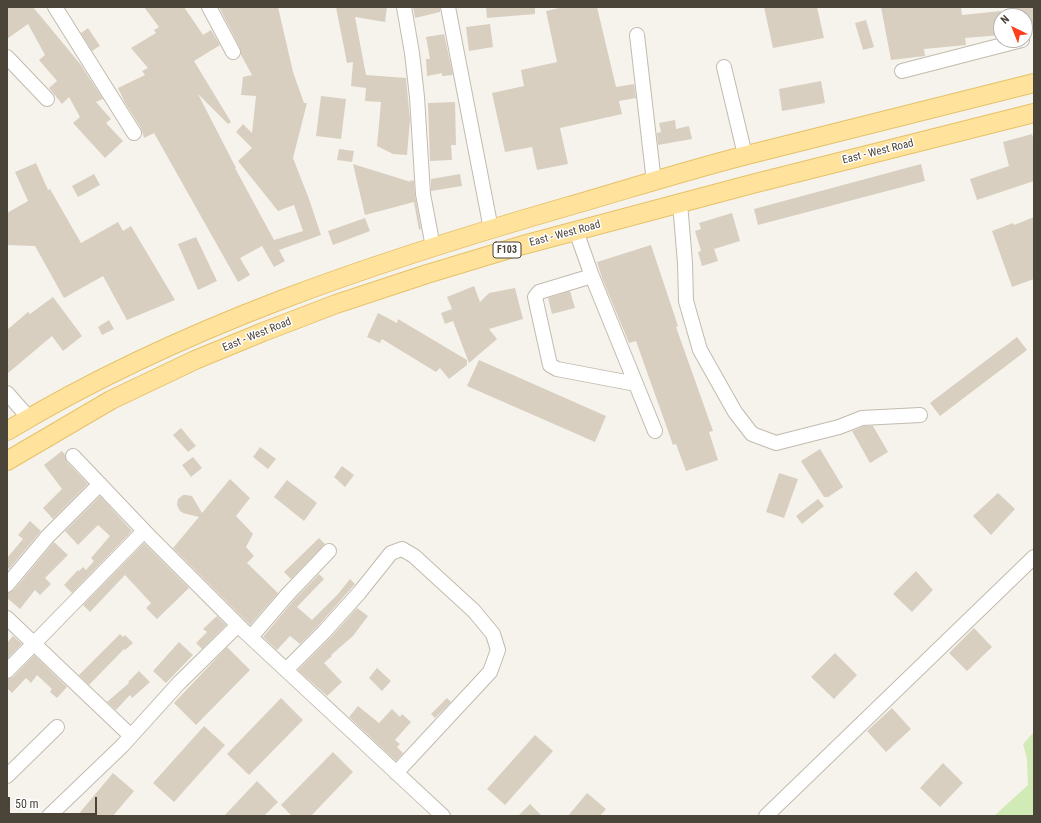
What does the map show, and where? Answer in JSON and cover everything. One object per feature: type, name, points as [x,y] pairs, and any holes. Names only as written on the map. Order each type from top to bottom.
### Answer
[{"type":"main road","name":"F103","points":[[7,431],[103,378],[188,338],[256,309],[331,281],[491,229],[745,155],[1034,83]]},
{"type":"main road","name":"East - West Road","points":[[7,461],[111,400],[195,360],[336,304],[427,274],[576,231],[782,176],[1034,113]]},
{"type":"street","points":[[55,7],[134,133]]},
{"type":"street","points":[[209,7],[233,52]]},
{"type":"street","points":[[404,7],[418,97],[423,194],[433,247]]},
{"type":"street","points":[[448,7],[491,229]]},
{"type":"street","points":[[637,35],[654,182]]},
{"type":"street","points":[[902,71],[993,48]]},
{"type":"street","points":[[7,57],[47,99]]},
{"type":"street","points":[[724,67],[745,155]]},
{"type":"street","points":[[680,203],[685,263],[686,301],[700,350],[735,412],[752,434],[776,443],[839,426],[862,418],[920,415]]},
{"type":"street","points":[[576,231],[592,276],[655,430]]},
{"type":"street","points":[[592,276],[539,292],[535,297],[550,365],[557,369],[636,384]]},
{"type":"street","points":[[7,393],[29,418]]},
{"type":"street","points":[[73,456],[144,531],[238,625],[443,816]]},
{"type":"street","points":[[7,585],[48,536],[100,484]]},
{"type":"street","points":[[7,671],[144,531]]},
{"type":"street","points":[[286,670],[360,594],[391,553],[402,549],[414,556],[474,611],[493,634],[498,650],[490,672],[396,773]]},
{"type":"street","points":[[251,637],[288,594],[329,551]]},
{"type":"street","points":[[766,816],[1034,557]]},
{"type":"street","points":[[7,618],[131,736]]},
{"type":"street","points":[[49,816],[131,736],[179,683],[238,625]]},
{"type":"street","points":[[7,776],[56,727]]},
{"type":"green space","points":[[1034,732],[1034,816],[994,816],[1028,785],[1027,759],[1023,744]]},
{"type":"building","points":[[7,7],[33,7],[81,65],[103,99],[96,102],[111,119],[106,123],[123,141],[105,158],[73,123],[80,117],[69,97],[62,104],[49,88],[57,81],[39,60],[45,55],[28,24],[7,39]]},
{"type":"building","points":[[144,7],[184,7],[203,35],[211,30],[220,45],[194,61],[231,122],[228,124],[198,94],[235,168],[274,240],[303,231],[294,205],[278,211],[238,161],[252,148],[236,132],[243,124],[252,133],[256,96],[241,95],[243,77],[252,75],[219,7],[278,7],[293,72],[304,103],[307,103],[293,158],[321,235],[279,250],[285,261],[274,267],[262,246],[240,258],[250,275],[238,282],[154,133],[144,138],[141,128],[124,101],[118,88],[145,75],[142,71],[148,68],[131,48],[156,33],[154,30],[159,27]]},
{"type":"building","points":[[336,7],[387,7],[385,22],[355,17],[366,75],[406,78],[410,120],[407,155],[393,154],[377,146],[381,102],[365,101],[366,88],[351,86],[353,62],[347,63]]},
{"type":"building","points":[[413,7],[440,7],[440,12],[415,18]]},
{"type":"building","points":[[486,7],[535,7],[535,14],[487,18]]},
{"type":"building","points":[[564,7],[597,7],[616,87],[634,84],[636,98],[619,101],[622,114],[560,128],[568,164],[537,170],[532,147],[505,152],[492,93],[524,86],[521,70],[557,62],[546,11]]},
{"type":"building","points":[[764,7],[817,7],[824,38],[773,48]]},
{"type":"building","points":[[881,7],[961,7],[962,15],[993,12],[993,36],[965,38],[966,45],[924,49],[925,56],[891,60]]},
{"type":"building","points":[[1034,7],[1034,26],[1033,8],[1013,8]]},
{"type":"building","points":[[866,20],[874,47],[863,50],[855,23]]},
{"type":"building","points":[[490,24],[493,47],[469,51],[466,27]]},
{"type":"building","points":[[88,28],[100,46],[92,51],[81,33]]},
{"type":"building","points":[[444,34],[453,75],[442,76],[442,73],[427,76],[426,59],[430,59],[426,37]]},
{"type":"building","points":[[821,81],[825,103],[782,111],[779,89]]},
{"type":"building","points":[[321,96],[346,99],[341,139],[316,136]]},
{"type":"building","points":[[455,102],[456,145],[451,145],[452,160],[430,161],[428,103]]},
{"type":"building","points":[[675,120],[676,129],[689,126],[692,139],[658,145],[657,133],[661,132],[659,123]]},
{"type":"building","points":[[1032,134],[1034,141],[1034,181],[977,200],[970,179],[1009,166],[1003,142]]},
{"type":"building","points":[[339,149],[354,151],[352,162],[337,160]]},
{"type":"building","points":[[36,163],[48,190],[50,189],[81,243],[118,222],[123,231],[131,226],[175,300],[127,320],[103,276],[64,298],[35,246],[7,245],[7,213],[28,201],[15,172]]},
{"type":"building","points":[[353,164],[411,182],[410,180],[414,181],[421,229],[419,230],[414,202],[365,215]]},
{"type":"building","points":[[921,164],[925,181],[758,225],[754,209]]},
{"type":"building","points":[[94,174],[100,185],[78,197],[72,186]]},
{"type":"building","points":[[460,174],[462,186],[431,191],[431,179]]},
{"type":"building","points":[[732,213],[740,241],[714,249],[718,261],[702,266],[698,252],[701,251],[695,231],[701,229],[699,223]]},
{"type":"building","points":[[1034,217],[1034,279],[1012,287],[992,231],[1013,223],[1014,225]]},
{"type":"building","points":[[365,218],[370,231],[333,245],[328,231]]},
{"type":"building","points":[[196,237],[217,281],[198,290],[178,244]]},
{"type":"building","points":[[651,245],[678,326],[676,327],[713,431],[709,432],[718,460],[686,471],[676,444],[673,445],[636,341],[629,343],[602,278],[597,262]]},
{"type":"building","points":[[474,286],[480,302],[489,293],[515,288],[523,319],[489,329],[497,339],[469,363],[453,321],[445,324],[441,313],[452,309],[447,297]]},
{"type":"building","points":[[570,291],[575,308],[552,314],[548,298]]},
{"type":"building","points":[[53,297],[82,336],[63,351],[52,336],[7,374],[7,330],[28,312],[30,314]]},
{"type":"building","points":[[378,313],[397,323],[398,319],[467,360],[467,365],[449,379],[440,368],[436,372],[382,339],[380,343],[367,337]]},
{"type":"building","points":[[109,320],[114,329],[102,335],[98,327]]},
{"type":"building","points":[[1017,337],[1027,350],[940,416],[930,403]]},
{"type":"building","points":[[479,360],[606,416],[595,442],[467,386]]},
{"type":"building","points":[[864,426],[873,426],[888,452],[870,463],[852,431]]},
{"type":"building","points":[[181,428],[196,446],[188,452],[173,435]]},
{"type":"building","points":[[260,447],[276,459],[268,469],[253,457]]},
{"type":"building","points":[[820,449],[843,487],[828,497],[824,497],[801,461]]},
{"type":"building","points":[[62,451],[67,462],[88,484],[53,519],[43,508],[62,489],[44,465]]},
{"type":"building","points":[[193,457],[202,468],[191,477],[182,465]]},
{"type":"building","points":[[342,466],[354,475],[345,487],[334,477]]},
{"type":"building","points":[[779,473],[798,479],[784,518],[766,512]]},
{"type":"building","points":[[230,479],[250,498],[236,516],[253,534],[246,547],[254,556],[247,563],[278,593],[250,625],[173,548],[199,517],[180,511],[177,505],[178,499],[183,495],[192,496],[202,513]]},
{"type":"building","points":[[287,480],[317,503],[304,521],[274,497]]},
{"type":"building","points":[[998,493],[1015,509],[991,535],[973,516]]},
{"type":"building","points":[[100,496],[132,531],[72,593],[64,585],[78,570],[79,571],[83,567],[86,570],[94,561],[91,558],[110,536],[98,525],[78,545],[65,531]]},
{"type":"building","points":[[818,499],[824,506],[802,524],[796,516]]},
{"type":"building","points":[[30,521],[41,531],[9,569],[7,568],[7,558],[23,539],[18,535]]},
{"type":"building","points":[[319,538],[325,544],[291,579],[284,572]]},
{"type":"building","points":[[54,542],[68,555],[45,578],[51,584],[40,595],[35,590],[20,609],[7,598],[7,593],[14,590]]},
{"type":"building","points":[[144,543],[189,588],[157,619],[146,608],[151,603],[125,575],[90,612],[83,605]]},
{"type":"building","points":[[916,571],[933,590],[912,612],[893,594]]},
{"type":"building","points":[[319,574],[324,579],[297,607],[312,620],[338,594],[350,579],[355,584],[300,644],[290,636],[277,650],[263,637],[294,600]]},
{"type":"building","points":[[357,608],[368,616],[353,636],[324,663],[342,682],[327,696],[298,670]]},
{"type":"building","points":[[217,616],[226,625],[202,649],[196,643],[207,632],[203,629]]},
{"type":"building","points":[[974,628],[992,647],[967,671],[949,653]]},
{"type":"building","points":[[120,634],[123,637],[125,635],[133,643],[125,650],[124,649],[89,685],[79,675]]},
{"type":"building","points":[[13,636],[22,644],[7,659],[7,643]]},
{"type":"building","points":[[179,642],[193,655],[166,683],[153,671]]},
{"type":"building","points":[[227,647],[250,670],[196,725],[174,703]]},
{"type":"building","points":[[835,653],[857,675],[834,699],[811,677]]},
{"type":"building","points":[[34,655],[67,687],[57,698],[50,692],[52,689],[37,675],[31,683],[26,678],[12,693],[7,688],[7,679],[13,677]]},
{"type":"building","points":[[377,668],[391,681],[382,691],[369,678]]},
{"type":"building","points":[[139,671],[150,682],[132,698],[130,695],[116,710],[107,702],[129,683],[128,682]]},
{"type":"building","points":[[281,698],[303,720],[249,775],[227,754]]},
{"type":"building","points":[[447,698],[451,702],[435,718],[431,714]]},
{"type":"building","points":[[358,706],[379,723],[392,709],[400,717],[402,714],[411,722],[395,740],[400,744],[397,747],[403,753],[396,761],[349,717]]},
{"type":"building","points":[[892,708],[911,729],[886,752],[867,731]]},
{"type":"building","points":[[204,726],[225,745],[174,802],[153,783]]},
{"type":"building","points":[[535,735],[553,751],[505,805],[487,789]]},
{"type":"building","points":[[333,752],[353,772],[311,816],[292,816],[281,805]]},
{"type":"building","points":[[943,763],[963,783],[940,807],[920,788]]},
{"type":"building","points":[[113,773],[134,791],[113,816],[77,816]]},
{"type":"building","points":[[257,781],[278,802],[264,816],[224,816]]},
{"type":"building","points":[[587,793],[606,809],[600,816],[568,816]]},
{"type":"building","points":[[530,804],[542,816],[518,816]]}]
